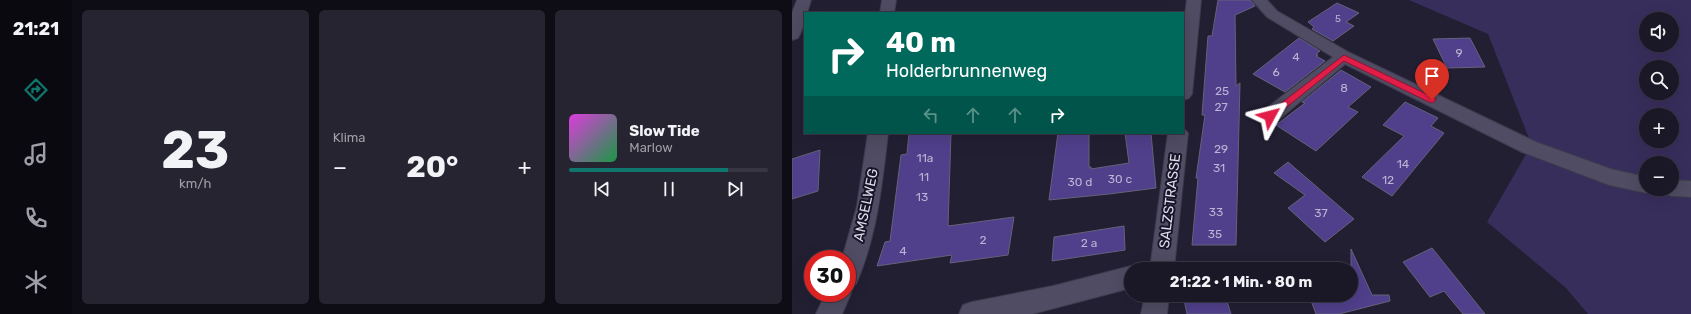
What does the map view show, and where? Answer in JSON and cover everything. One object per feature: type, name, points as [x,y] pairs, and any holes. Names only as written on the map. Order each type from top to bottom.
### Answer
[{"type":"street","points":[[792,35],[804,0]]},
{"type":"street","points":[[887,12],[889,0]]},
{"type":"street","points":[[1184,85],[1194,0]]},
{"type":"street","points":[[1259,0],[1272,14],[1344,58],[1529,147],[1609,177],[1639,183]]},
{"type":"street","points":[[1270,116],[1344,58]]},
{"type":"street","name":"AMSELWEG","points":[[856,250],[869,203],[878,134]]},
{"type":"street","name":"SALZSTRASSE","points":[[1162,262],[1178,134]]},
{"type":"street","points":[[1679,188],[1691,189]]},
{"type":"street","points":[[972,314],[1053,298],[1124,279]]},
{"type":"street","points":[[829,314],[835,302]]},
{"type":"street","points":[[1154,314],[1156,302]]},
{"type":"shaded area","points":[[1409,0],[1691,0],[1691,185],[1679,185],[1679,156],[1639,156],[1639,180],[1532,146],[1488,34]]},
{"type":"shaded area","points":[[1529,149],[1639,187],[1639,196],[1679,196],[1679,191],[1691,192],[1691,314],[1588,314],[1566,288],[1487,222]]},
{"type":"building","points":[[1218,0],[1251,0],[1255,6],[1235,15],[1236,86],[1240,83],[1236,245],[1192,245],[1198,178],[1196,178],[1205,115],[1202,115],[1208,36],[1212,36]]},
{"type":"building","points":[[1337,3],[1359,13],[1346,22],[1354,26],[1333,41],[1312,29],[1314,27],[1308,22]]},
{"type":"building","points":[[1299,38],[1320,51],[1316,54],[1318,55],[1316,56],[1325,61],[1285,92],[1253,74]]},
{"type":"building","points":[[1470,38],[1485,67],[1447,68],[1433,39]]},
{"type":"building","points":[[1341,70],[1371,87],[1348,107],[1358,112],[1316,151],[1276,125],[1305,103],[1302,102]]},
{"type":"building","points":[[1405,102],[1438,118],[1431,126],[1444,133],[1392,196],[1362,177],[1404,136],[1383,125]]},
{"type":"building","points":[[909,134],[951,134],[948,226],[1014,217],[1008,255],[950,263],[952,255],[877,266],[885,242],[890,241],[901,155],[907,154]]},
{"type":"building","points":[[1058,134],[1089,134],[1089,167],[1091,167],[1091,169],[1129,163],[1125,134],[1151,134],[1156,188],[1049,200]]},
{"type":"building","points":[[820,150],[818,191],[792,199],[792,159]]},
{"type":"building","points":[[1288,162],[1354,219],[1325,242],[1288,208],[1305,195],[1274,173]]},
{"type":"building","points":[[1124,226],[1125,250],[1052,261],[1054,237]]},
{"type":"building","points":[[1432,248],[1485,314],[1463,314],[1444,291],[1430,297],[1403,262]]},
{"type":"building","points":[[1351,249],[1357,262],[1351,262]]},
{"type":"building","points":[[1358,264],[1372,295],[1389,295],[1390,301],[1339,314],[1316,314],[1312,302],[1358,302]]},
{"type":"building","points":[[1184,302],[1227,302],[1231,314],[1187,314]]},
{"type":"route","points":[[1270,116],[1344,58],[1432,100]]}]
